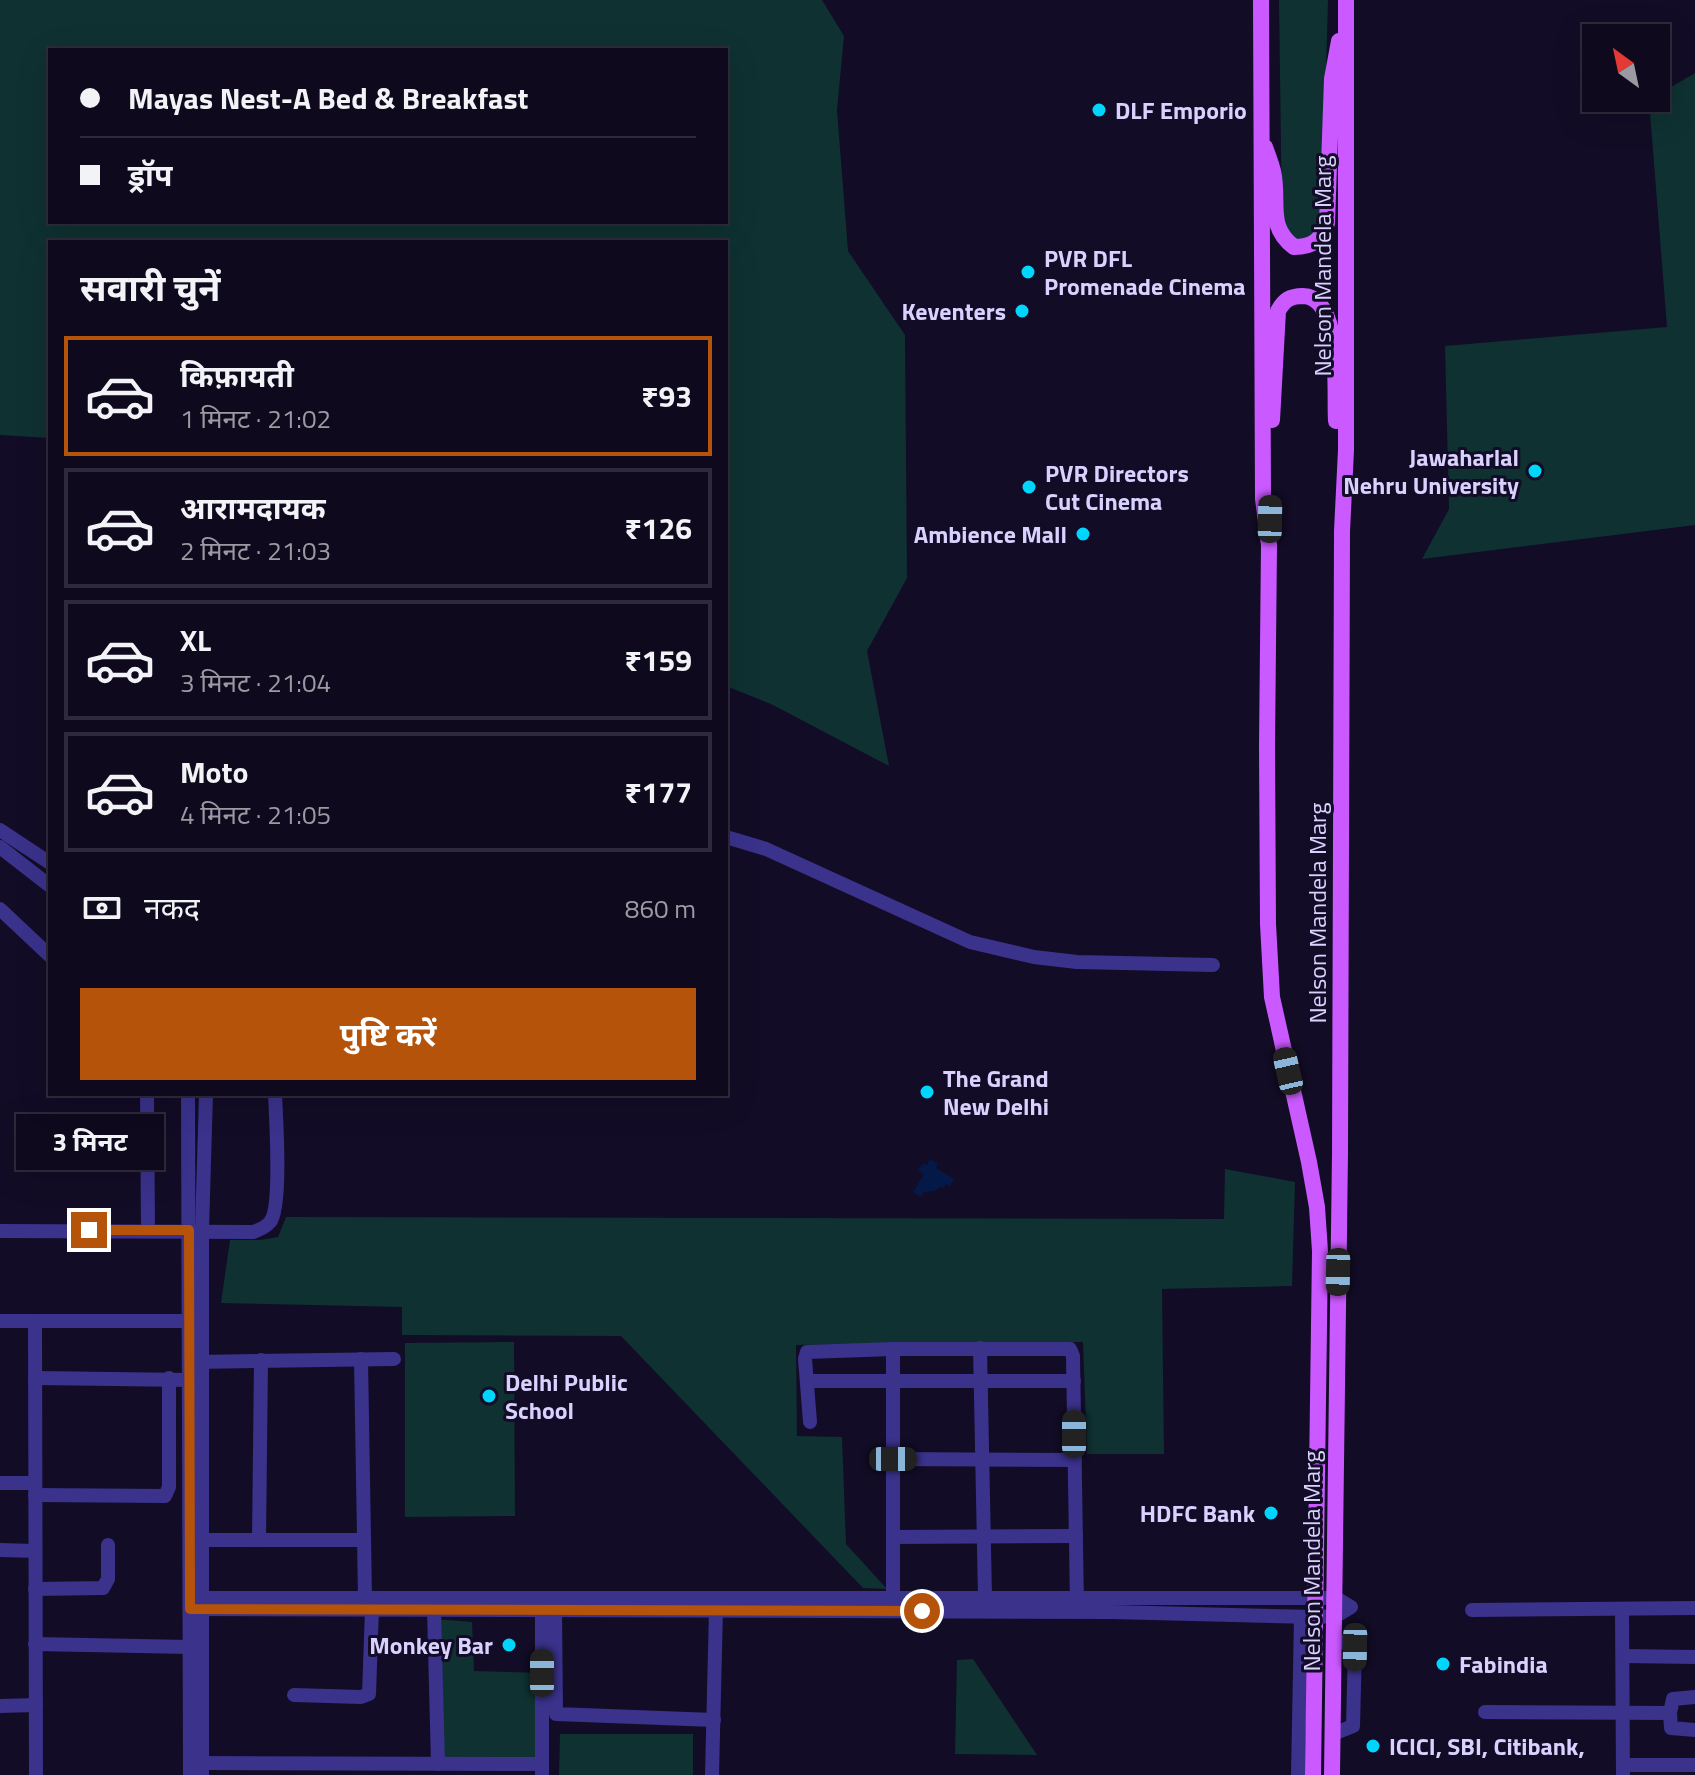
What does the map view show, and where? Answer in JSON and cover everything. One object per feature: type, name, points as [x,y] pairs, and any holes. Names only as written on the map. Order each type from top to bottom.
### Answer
[{"type":"main road","name":"Nelson Mandela Marg","points":[[1261,0],[1263,499],[1269,545]]},
{"type":"main road","name":"Nelson Mandela Marg","points":[[1332,1775],[1341,1138],[1346,0]]},
{"type":"main road","points":[[1261,136],[1274,172],[1277,224],[1281,237],[1294,247],[1313,244],[1322,238],[1327,223],[1332,79],[1336,49],[1345,20]]},
{"type":"main road","name":"Nelson Mandela Marg","points":[[1313,1775],[1306,1731],[1308,1617],[1315,1598],[1320,1251],[1317,1207],[1309,1162],[1272,997],[1268,924],[1269,545],[1276,323],[1284,301],[1292,297],[1307,296],[1317,300],[1331,325],[1342,531]]},
{"type":"street","points":[[0,830],[48,862]]},
{"type":"street","points":[[728,838],[766,849],[970,942],[1034,957],[1077,962],[1213,965]]},
{"type":"street","points":[[0,847],[48,884]]},
{"type":"street","points":[[0,909],[48,954]]},
{"type":"street","points":[[147,1096],[148,1230]]},
{"type":"street","points":[[188,1096],[196,1230],[196,1604],[202,1769],[378,1769],[438,1764],[542,1769],[549,1609]]},
{"type":"street","points":[[196,1230],[206,1096]]},
{"type":"street","points":[[0,1231],[253,1232],[270,1222],[275,1213],[275,1096]]},
{"type":"street","points":[[0,1321],[196,1321]]},
{"type":"street","points":[[35,1321],[36,1775]]},
{"type":"street","points":[[980,1348],[985,1597]]},
{"type":"street","points":[[810,1422],[807,1352],[1066,1348],[1073,1356],[1077,1604]]},
{"type":"street","points":[[893,1349],[893,1597]]},
{"type":"street","points":[[294,1695],[361,1697],[369,1694],[361,1359]]},
{"type":"street","points":[[196,1362],[394,1359]]},
{"type":"street","points":[[259,1540],[261,1360]]},
{"type":"street","points":[[196,1362],[190,1380],[196,1540]]},
{"type":"street","points":[[35,1378],[190,1380]]},
{"type":"street","points":[[0,1483],[35,1489],[162,1497],[167,1494],[169,1378]]},
{"type":"street","points":[[807,1381],[1074,1381]]},
{"type":"street","points":[[893,1459],[1075,1460]]},
{"type":"street","points":[[893,1537],[1076,1536]]},
{"type":"street","points":[[196,1540],[364,1540]]},
{"type":"street","points":[[35,1589],[103,1588],[108,1579],[108,1545]]},
{"type":"street","points":[[0,1550],[35,1551]]},
{"type":"street","points":[[196,1604],[893,1597],[948,1604],[985,1597],[1308,1617],[1336,1607]]},
{"type":"street","points":[[369,1604],[434,1609],[716,1609],[1315,1598],[1336,1607]]},
{"type":"street","points":[[190,1775],[190,1647],[196,1604]]},
{"type":"street","points":[[1472,1610],[1695,1608]]},
{"type":"street","points":[[434,1609],[438,1764]]},
{"type":"street","points":[[549,1609],[556,1714],[714,1720]]},
{"type":"street","points":[[712,1775],[716,1609]]},
{"type":"street","points":[[1622,1609],[1624,1770],[1695,1765]]},
{"type":"street","points":[[35,1644],[190,1647]]},
{"type":"street","points":[[1623,1656],[1695,1657]]},
{"type":"street","points":[[1695,1697],[1673,1699],[1670,1713],[1671,1728],[1695,1730]]},
{"type":"street","points":[[0,1706],[36,1705]]},
{"type":"street","points":[[1485,1712],[1670,1713]]},
{"type":"street","points":[[1298,1775],[1306,1731]]},
{"type":"green space","points":[[0,0],[822,0],[844,36],[837,110],[848,251],[905,335],[907,578],[867,651],[889,766],[771,704],[728,687],[728,240],[48,240],[48,438],[0,435]]},
{"type":"green space","points":[[1279,0],[1328,0],[1322,215],[1313,236],[1304,241],[1295,240],[1282,220]]},
{"type":"green space","points":[[1695,73],[1695,525],[1422,559],[1449,509],[1445,346],[1667,327],[1650,112],[1670,112],[1670,88]]},
{"type":"green space","points":[[1225,1169],[1295,1182],[1292,1286],[1162,1289],[1164,1454],[1087,1454],[1083,1342],[796,1345],[797,1436],[842,1437],[846,1544],[887,1589],[863,1588],[621,1336],[402,1335],[402,1307],[221,1303],[230,1240],[278,1237],[286,1217],[1224,1219]]},
{"type":"green space","points":[[514,1342],[515,1516],[405,1517],[405,1343]]},
{"type":"green space","points":[[435,1619],[472,1622],[474,1671],[542,1673],[541,1760],[438,1764]]},
{"type":"green space","points":[[973,1659],[1037,1755],[955,1754],[957,1660]]},
{"type":"green space","points":[[560,1734],[693,1734],[693,1775],[559,1775]]},
{"type":"water","points":[[930,1159],[938,1164],[936,1168],[954,1179],[950,1186],[946,1184],[944,1188],[924,1192],[921,1197],[913,1192],[924,1174],[918,1170]]},
{"type":"place","name":"DLF Emporio","points":[[1099,110]]},
{"type":"place","name":"PVR DFL Promenade Cinema","points":[[1028,272]]},
{"type":"place","name":"Keventers","points":[[1022,311]]},
{"type":"place","name":"Jawaharlal Nehru University","points":[[1535,471]]},
{"type":"place","name":"PVR Directors Cut Cinema","points":[[1029,487]]},
{"type":"place","name":"Ambience Mall","points":[[1083,534]]},
{"type":"place","name":"The Grand New Delhi","points":[[927,1092]]},
{"type":"place","name":"Delhi Public School","points":[[489,1396]]},
{"type":"place","name":"HDFC Bank","points":[[1271,1513]]},
{"type":"place","name":"Monkey Bar","points":[[509,1645]]},
{"type":"place","name":"Fabindia","points":[[1443,1664]]},
{"type":"place","name":"ICICI, SBI, Citibank,","points":[[1373,1746]]},
{"type":"route","points":[[89,1230],[189,1230],[190,1609],[922,1611]]}]
